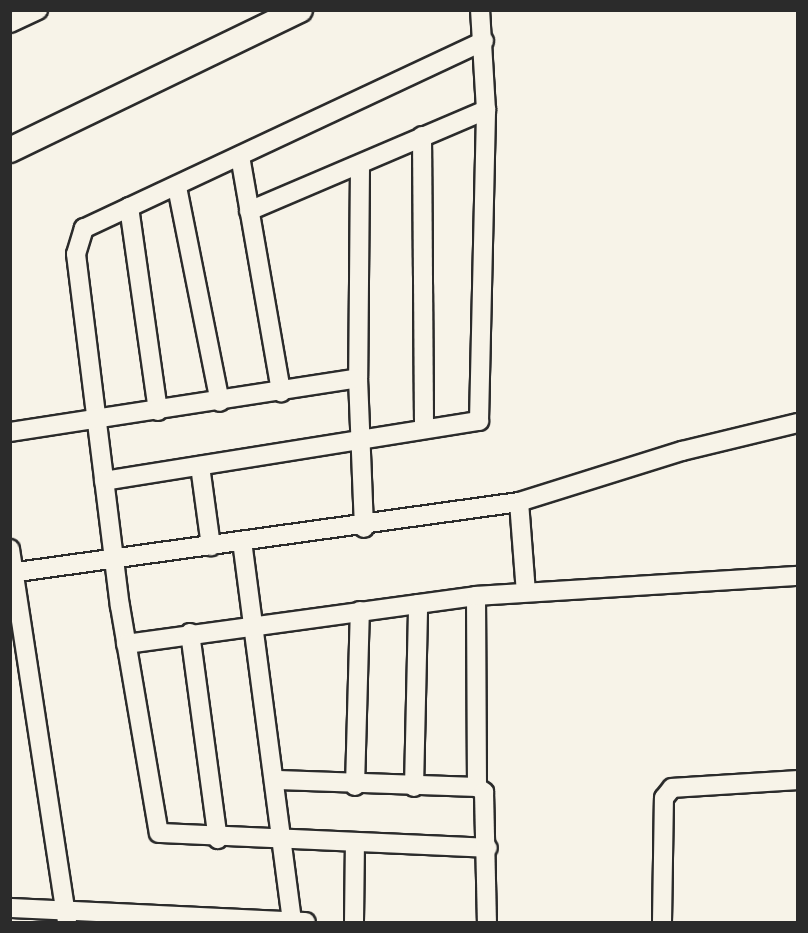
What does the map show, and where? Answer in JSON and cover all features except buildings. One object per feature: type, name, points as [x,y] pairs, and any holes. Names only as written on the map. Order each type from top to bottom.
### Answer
[{"type":"street","points":[[10,23],[38,10]]},
{"type":"street","points":[[10,150],[271,18],[300,10]]},
{"type":"street","points":[[104,481],[362,442],[424,429],[473,425],[482,415],[486,110],[484,41],[480,10]]},
{"type":"street","points":[[484,41],[177,187],[84,228],[76,242],[95,420],[113,556],[159,833],[284,843],[488,848]]},
{"type":"street","points":[[249,212],[360,167],[422,136],[486,110]]},
{"type":"street","points":[[422,136],[424,429]]},
{"type":"street","points":[[240,156],[280,392]]},
{"type":"street","points":[[360,167],[358,378],[364,528]]},
{"type":"street","points":[[177,187],[220,402]]},
{"type":"street","points":[[129,207],[159,411]]},
{"type":"street","points":[[10,432],[220,402],[358,378]]},
{"type":"street","points":[[12,572],[113,556],[364,528],[519,502],[682,451],[798,423]]},
{"type":"street","points":[[200,466],[211,546]]},
{"type":"street","points":[[519,502],[526,592]]},
{"type":"street","points":[[242,541],[278,780],[284,843],[284,922]]},
{"type":"street","points":[[10,549],[66,915]]},
{"type":"street","points":[[126,644],[256,622],[476,596],[798,576]]},
{"type":"street","points":[[476,596],[477,787],[488,799],[487,922]]},
{"type":"street","points":[[414,787],[418,604]]},
{"type":"street","points":[[355,786],[360,611]]},
{"type":"street","points":[[190,633],[218,839]]},
{"type":"street","points":[[278,780],[355,786],[477,787]]},
{"type":"street","points":[[662,922],[664,798],[672,788],[798,780]]},
{"type":"street","points":[[354,922],[355,845]]},
{"type":"street","points":[[10,908],[66,915],[306,922]]}]
